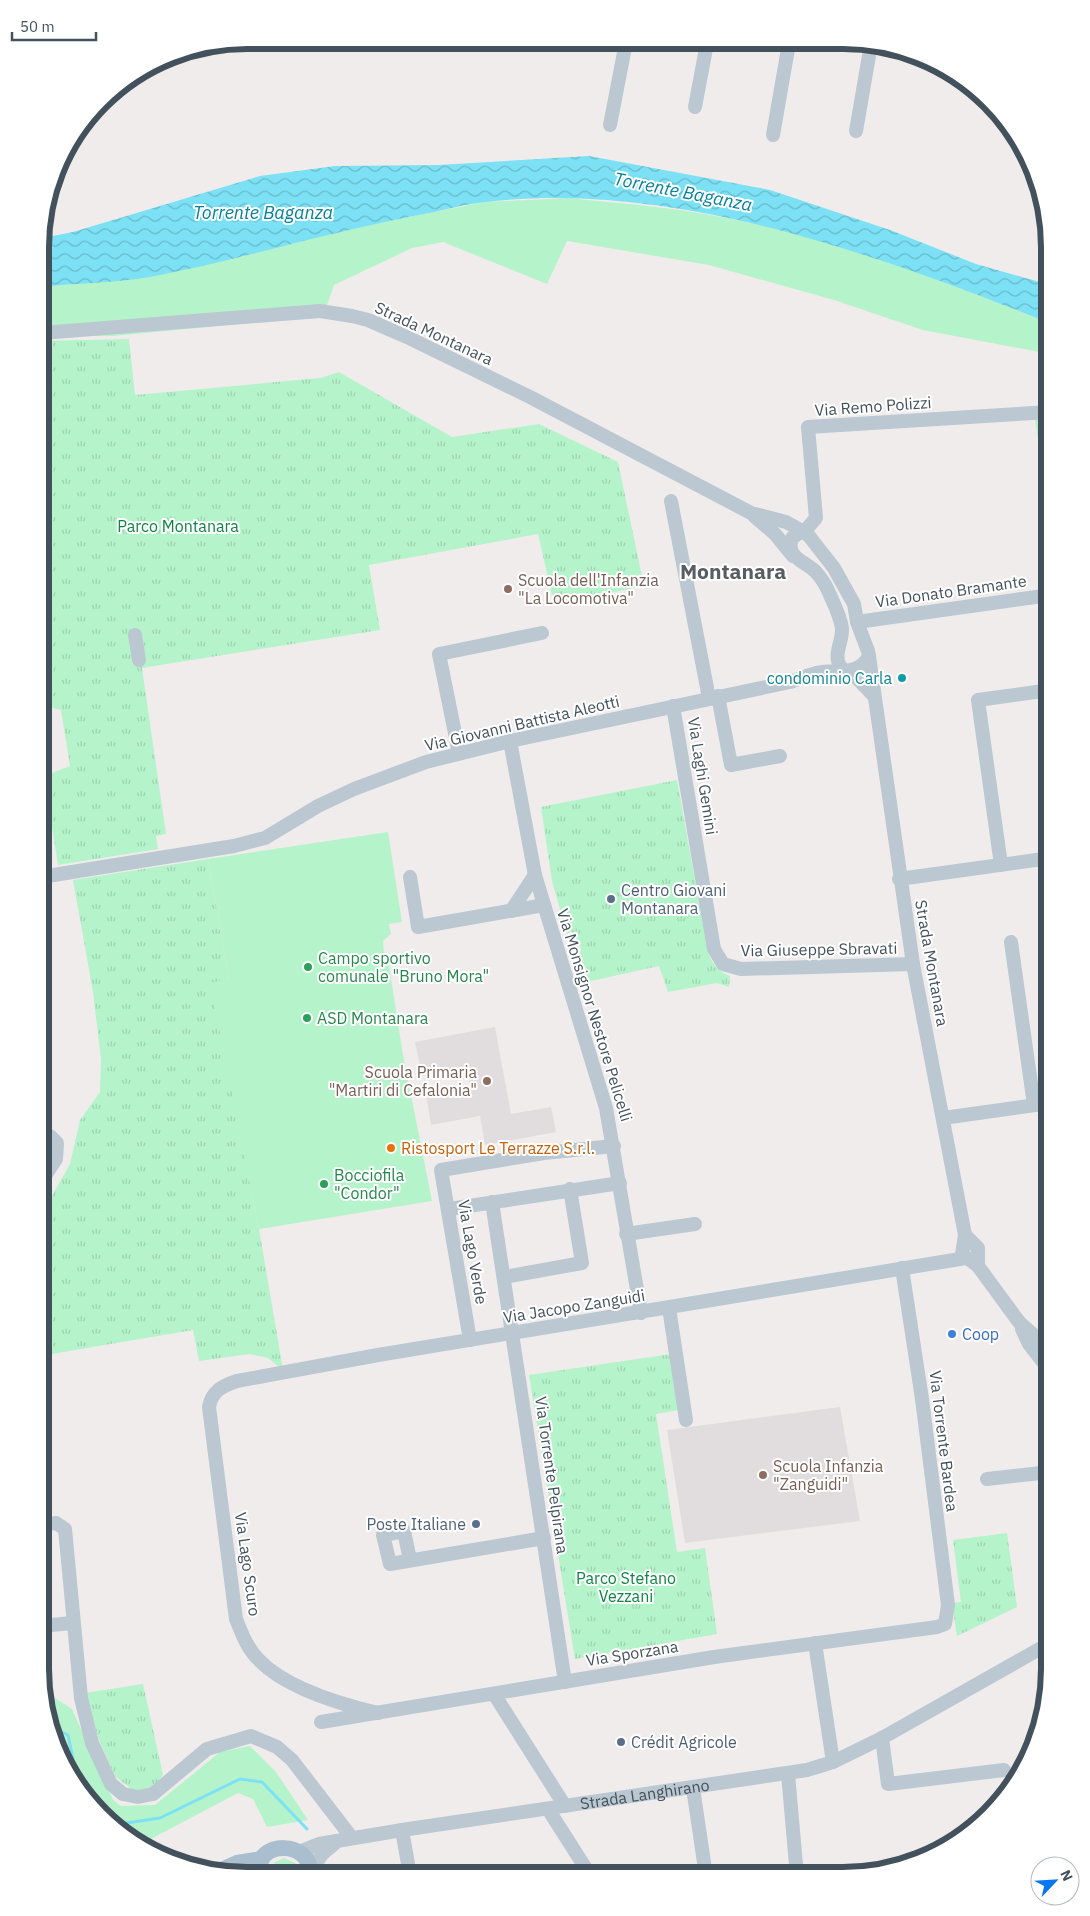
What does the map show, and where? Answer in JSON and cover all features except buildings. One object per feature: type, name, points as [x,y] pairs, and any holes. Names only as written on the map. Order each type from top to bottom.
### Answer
[{"type":"main road","name":"Strada Langhirano","points":[[229,1867],[237,1863],[260,1866],[275,1848],[292,1848],[299,1852]]},
{"type":"main road","points":[[299,1852],[307,1860],[309,1867]]},
{"type":"street","points":[[610,125],[625,49]]},
{"type":"street","points":[[695,107],[706,49]]},
{"type":"street","points":[[772,135],[788,49]]},
{"type":"street","points":[[856,131],[870,50]]},
{"type":"street","name":"Strada Montanara","points":[[49,332],[320,311],[368,320],[530,397],[751,513],[780,521],[804,532],[819,546],[844,583],[854,604],[857,622],[866,643],[873,672],[873,695],[913,964],[969,1251],[1019,1322],[1029,1344],[1041,1354]]},
{"type":"street","name":"Via Remo Polizzi","points":[[804,532],[816,518],[808,427],[1041,413]]},
{"type":"street","points":[[671,501],[713,697],[731,765],[780,756]]},
{"type":"street","name":"Strada Montanara","points":[[751,513],[775,534],[794,556],[816,572],[838,612],[842,630],[836,651]]},
{"type":"street","points":[[794,556],[790,547],[792,538],[804,532]]},
{"type":"street","name":"Via Donato Bramante","points":[[857,622],[1041,596]]},
{"type":"street","points":[[459,753],[439,654],[542,633]]},
{"type":"street","points":[[134,635],[139,660]]},
{"type":"street","points":[[836,651],[837,660],[873,695]]},
{"type":"street","name":"Via Giovanni Battista Aleotti","points":[[816,673],[836,651]]},
{"type":"street","points":[[847,671],[859,668],[869,656]]},
{"type":"street","name":"Via Giovanni Battista Aleotti","points":[[49,876],[224,848],[265,838],[318,806],[354,789],[426,762],[510,741],[790,682],[816,673],[847,671]]},
{"type":"street","points":[[1001,865],[978,700],[1041,691]]},
{"type":"street","name":"Via Laghi Gemini","points":[[673,706],[697,852]]},
{"type":"street","name":"Via Monsignor Nestore Pelicelli","points":[[510,741],[534,875],[606,1108],[641,1313]]},
{"type":"street","name":"Via Giuseppe Sbravati","points":[[697,852],[714,949],[723,964],[741,969],[913,964]]},
{"type":"street","points":[[899,879],[1041,859]]},
{"type":"street","points":[[511,911],[534,875]]},
{"type":"street","name":"Via Monsignor Nestore Pelicelli","points":[[410,877],[418,927],[544,905]]},
{"type":"street","points":[[1012,942],[1034,1105]]},
{"type":"street","points":[[942,1118],[1041,1104]]},
{"type":"street","points":[[49,1136],[56,1143],[56,1159],[49,1170]]},
{"type":"street","name":"Via Lago Verde","points":[[470,1340],[441,1170],[544,1153],[614,1146]]},
{"type":"street","points":[[448,1209],[620,1182]]},
{"type":"street","points":[[505,1277],[582,1263],[570,1189]]},
{"type":"street","name":"Via Torrente Pelpirana","points":[[492,1202],[505,1277],[565,1682]]},
{"type":"street","points":[[626,1234],[694,1224]]},
{"type":"street","name":"Via Jacopo Zanguidi","points":[[211,1397],[223,1386],[237,1381],[470,1340],[946,1261],[969,1251]]},
{"type":"street","name":"Via Torrente Bardea","points":[[902,1268],[922,1399],[948,1605],[947,1619]]},
{"type":"street","points":[[669,1308],[686,1420]]},
{"type":"street","name":"Via Lago Scuro","points":[[211,1397],[210,1407],[236,1619],[247,1644],[258,1660],[276,1674],[346,1705],[378,1713]]},
{"type":"street","points":[[987,1479],[1041,1473]]},
{"type":"street","points":[[49,1524],[56,1523],[65,1529],[81,1698],[92,1743],[111,1784],[123,1794],[138,1798],[153,1794],[207,1749],[251,1736],[277,1747],[292,1760],[352,1838]]},
{"type":"street","points":[[410,1560],[544,1538]]},
{"type":"street","name":"Via Sporzana","points":[[320,1722],[815,1643],[937,1628],[945,1624],[947,1619]]},
{"type":"street","points":[[49,1625],[73,1623]]},
{"type":"street","points":[[815,1643],[833,1762]]},
{"type":"street","name":"Strada Langhirano","points":[[299,1852],[318,1844],[352,1838],[788,1774],[833,1762],[882,1738],[1041,1648]]},
{"type":"street","points":[[494,1694],[565,1806]]},
{"type":"street","points":[[882,1738],[888,1784],[1004,1770]]},
{"type":"street","points":[[788,1774],[796,1867]]},
{"type":"street","points":[[693,1788],[705,1867]]},
{"type":"street","points":[[548,1809],[585,1867]]},
{"type":"street","points":[[402,1830],[409,1867]]},
{"type":"street","points":[[313,1867],[323,1853],[338,1841]]},
{"type":"shaded area","name":"Scuola Primaria \"Martiri di Cefalonia\"","points":[[495,1027],[511,1114],[551,1107],[556,1132],[485,1145],[480,1116],[431,1125],[426,1093],[470,1087],[467,1068],[422,1076],[415,1042]]},
{"type":"shaded area","name":"Scuola Infanzia \"Zanguidi\"","points":[[840,1407],[860,1521],[685,1543],[667,1430]]},
{"type":"green space","points":[[567,198],[659,208],[728,218],[827,243],[976,294],[1041,319],[1041,352],[923,330],[834,300],[709,265],[567,241],[547,284],[443,242],[412,248],[334,285],[323,316],[113,336],[49,335],[49,286],[148,277],[352,228],[485,202]]},
{"type":"green space","name":"Parco Montanara","points":[[129,339],[135,395],[320,378],[339,372],[452,437],[539,424],[618,462],[644,586],[554,604],[538,534],[369,565],[380,630],[142,668],[166,834],[156,836],[158,849],[58,865],[49,808],[49,774],[70,766],[61,710],[49,707],[49,341]]},
{"type":"green space","points":[[1035,420],[1041,420],[1041,458]]},
{"type":"green space","points":[[677,780],[708,953],[716,967],[730,976],[729,987],[717,983],[668,992],[659,966],[582,983],[574,956],[582,950],[571,931],[567,934],[552,881],[541,807]]},
{"type":"green space","points":[[388,832],[402,922],[389,924],[391,934],[383,941],[384,954],[387,953],[403,1055],[432,1201],[259,1229],[209,983],[229,979],[208,859]]},
{"type":"green space","points":[[208,859],[229,979],[210,983],[259,1229],[283,1370],[268,1358],[249,1354],[199,1361],[193,1330],[49,1354],[49,1201],[70,1164],[80,1120],[100,1092],[101,1059],[93,992],[73,880]]},
{"type":"green space","name":"Parco Stefano Vezzani","points":[[671,1354],[679,1410],[656,1414],[677,1552],[705,1548],[717,1634],[575,1659],[529,1375]]},
{"type":"green space","points":[[1007,1533],[1017,1607],[957,1636],[952,1603],[961,1602],[953,1540]]},
{"type":"green space","points":[[143,1684],[163,1775],[152,1789],[135,1792],[115,1776],[99,1740],[85,1693]]},
{"type":"green space","points":[[50,1695],[72,1709],[113,1800],[121,1806],[155,1805],[220,1752],[250,1746],[276,1772],[308,1820],[267,1827],[253,1799],[238,1793],[148,1841],[116,1818],[98,1800],[82,1779],[69,1757],[59,1733]]},
{"type":"green space","points":[[284,1858],[297,1864],[298,1867],[273,1867],[275,1862]]},
{"type":"water","name":"Torrente Baganza","points":[[589,156],[770,190],[890,230],[976,264],[1041,282],[1041,319],[915,272],[845,249],[774,229],[701,213],[629,202],[557,198],[470,204],[355,228],[150,277],[49,286],[49,237],[73,232],[260,176],[335,166],[439,165]]},
{"type":"waterway","points":[[58,1730],[68,1735],[75,1768]]},
{"type":"waterway","points":[[123,1824],[160,1818],[240,1779],[262,1782],[307,1829]]},
{"type":"place","name":"Scuola dell'Infanzia \"La Locomotiva\"","points":[[508,589]]},
{"type":"place","name":"condominio Carla","points":[[902,678]]},
{"type":"place","name":"Centro Giovani Montanara","points":[[611,899]]},
{"type":"place","name":"Campo sportivo comunale \"Bruno Mora\"","points":[[308,967]]},
{"type":"place","name":"ASD Montanara","points":[[307,1018]]},
{"type":"place","name":"Scuola Primaria \"Martiri di Cefalonia\"","points":[[487,1081]]},
{"type":"place","name":"Ristosport Le Terrazze S.r.l.","points":[[391,1148]]},
{"type":"place","name":"Bocciofila \"Condor\"","points":[[324,1184]]},
{"type":"place","name":"Coop","points":[[952,1334]]},
{"type":"place","name":"Scuola Infanzia \"Zanguidi\"","points":[[763,1475]]},
{"type":"place","name":"Poste Italiane","points":[[476,1524]]},
{"type":"place","name":"Crédit Agricole","points":[[621,1742]]},
{"type":"district","name":"Montanara","points":[[733,572]]}]
